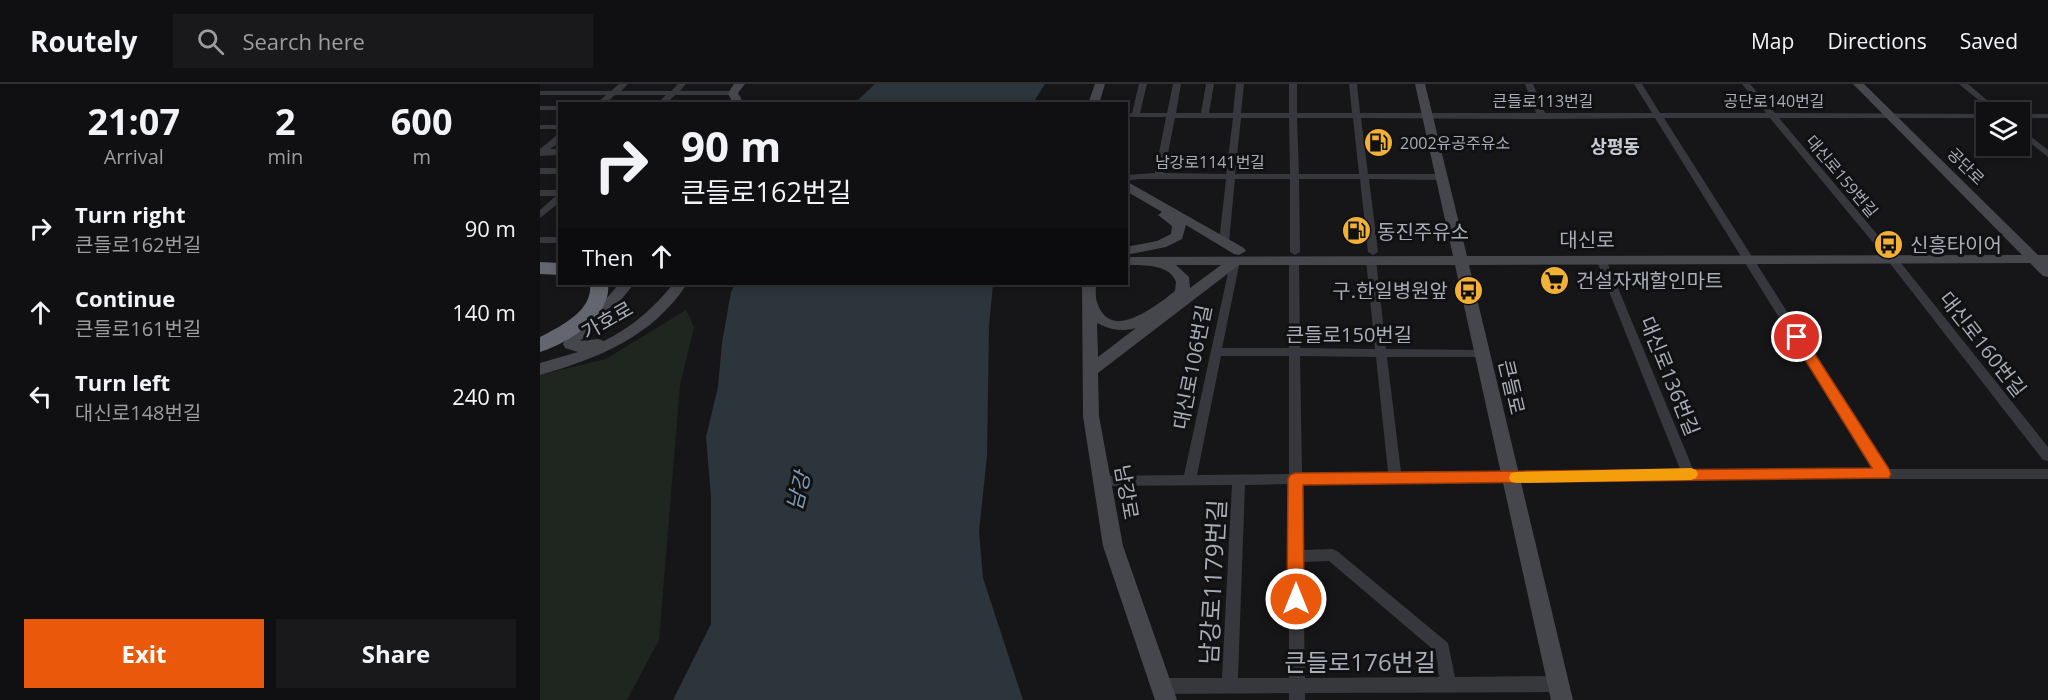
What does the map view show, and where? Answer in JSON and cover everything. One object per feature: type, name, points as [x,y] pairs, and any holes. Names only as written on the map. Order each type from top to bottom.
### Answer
[{"type":"highway","points":[[540,256],[558,256]]},
{"type":"highway","points":[[540,266],[558,267]]},
{"type":"highway","points":[[540,345],[571,328],[588,314],[602,290],[600,285]]},
{"type":"street","points":[[566,93],[578,84]]},
{"type":"street","points":[[602,102],[624,84]]},
{"type":"street","points":[[663,102],[682,84]]},
{"type":"street","points":[[1094,102],[1100,84]]},
{"type":"street","points":[[1131,115],[1143,84]]},
{"type":"street","points":[[1159,177],[1177,84]]},
{"type":"street","points":[[1205,115],[1210,84]]},
{"type":"street","points":[[1224,242],[1240,84]]},
{"type":"street","points":[[1293,84],[1296,693]]},
{"type":"street","points":[[1353,84],[1395,478]]},
{"type":"street","name":"큰들로","points":[[1420,84],[1560,692]]},
{"type":"street","points":[[1529,84],[1542,117]]},
{"type":"street","points":[[1638,84],[1883,474]]},
{"type":"street","name":"대신로159번길","points":[[1746,84],[1888,255]]},
{"type":"street","name":"공단로","points":[[1858,84],[2035,256],[2048,273]]},
{"type":"street","points":[[1963,84],[1985,102]]},
{"type":"street","points":[[542,94],[673,93],[737,88]]},
{"type":"street","points":[[540,108],[558,108]]},
{"type":"street","name":"큰들로113번길","points":[[1131,115],[1658,116]]},
{"type":"street","name":"공단로140번길","points":[[1658,116],[1976,116]]},
{"type":"street","points":[[2030,116],[2048,116]]},
{"type":"street","points":[[540,127],[558,127]]},
{"type":"street","points":[[541,152],[558,139]]},
{"type":"street","points":[[2030,139],[2048,154]]},
{"type":"street","points":[[541,152],[558,152]]},
{"type":"street","points":[[540,171],[558,171]]},
{"type":"street","name":"남강로1141번길","points":[[1128,178],[1442,177]]},
{"type":"street","points":[[1089,372],[1237,256],[1224,242],[1128,186]]},
{"type":"street","points":[[540,193],[558,195]]},
{"type":"street","points":[[541,213],[558,197]]},
{"type":"street","points":[[1128,256],[1161,244],[1176,236],[1179,230],[1179,225],[1175,220],[1130,198]]},
{"type":"street","points":[[541,213],[558,213]]},
{"type":"street","points":[[540,240],[558,240]]},
{"type":"street","name":"대신로","points":[[1128,256],[2035,256],[2048,250]]},
{"type":"street","name":"대신로160번길","points":[[1888,255],[2048,456]]},
{"type":"street","points":[[1091,341],[1145,320],[1181,292],[1184,281],[1174,269],[1128,256]]},
{"type":"street","name":"대신로106번길","points":[[1190,480],[1215,352],[1237,256]]},
{"type":"street","name":"대신로","points":[[1460,256],[1601,259],[1745,256]]},
{"type":"street","name":"대신로136번길","points":[[1601,259],[1689,474]]},
{"type":"street","points":[[623,332],[583,348],[571,344],[580,330],[601,313],[626,285]]},
{"type":"street","name":"가호로","points":[[540,362],[589,351],[623,332],[645,316],[678,285]]},
{"type":"street","name":"가호로","points":[[540,369],[588,355],[629,335],[651,319],[678,285]]},
{"type":"street","name":"남강로","points":[[1089,285],[1091,416],[1113,546],[1164,693]]},
{"type":"street","points":[[1090,303],[1101,319],[1117,326],[1129,325]]},
{"type":"street","points":[[1117,350],[1110,343],[1113,337],[1129,325]]},
{"type":"street","points":[[540,351],[580,330]]},
{"type":"street","points":[[1091,341],[1102,348],[1117,350]]},
{"type":"street","name":"큰들로150번길","points":[[1215,352],[1482,353]]},
{"type":"street","name":"남강로1179번길","points":[[1102,481],[1512,478],[1689,474],[2048,474]]},
{"type":"street","name":"남강로1179번길","points":[[1230,686],[1239,480]]},
{"type":"street","points":[[1296,556],[1332,555],[1443,648],[1448,684]]},
{"type":"street","name":"큰들로176번길","points":[[1164,693],[1230,686],[1296,693],[1448,684],[1560,692]]},
{"type":"shaded area","points":[[686,310],[694,327],[680,385],[659,640],[627,700],[540,700],[540,375],[606,359]]},
{"type":"water","points":[[875,84],[1045,84],[1034,102],[856,102]]},
{"type":"water","name":"남강","points":[[734,285],[993,285],[989,326],[987,456],[979,531],[983,578],[1023,700],[673,700],[711,624],[711,497],[706,437],[718,387],[722,343],[731,292]]},
{"type":"slow traffic","points":[[1517,478],[1691,474]]},
{"type":"place","name":"2002유공주유소","points":[[1379,143]]},
{"type":"place","name":"동진주유소","points":[[1356,231]]},
{"type":"place","name":"신흥타이어","points":[[1889,244]]},
{"type":"place","name":"건설자재할인마트","points":[[1555,280]]},
{"type":"place","name":"구.한일병원앞","points":[[1469,290]]},
{"type":"district","name":"상평동","points":[[1615,146]]},
{"type":"route","points":[[1296,599],[1295,479],[1883,474],[1797,337]]}]
